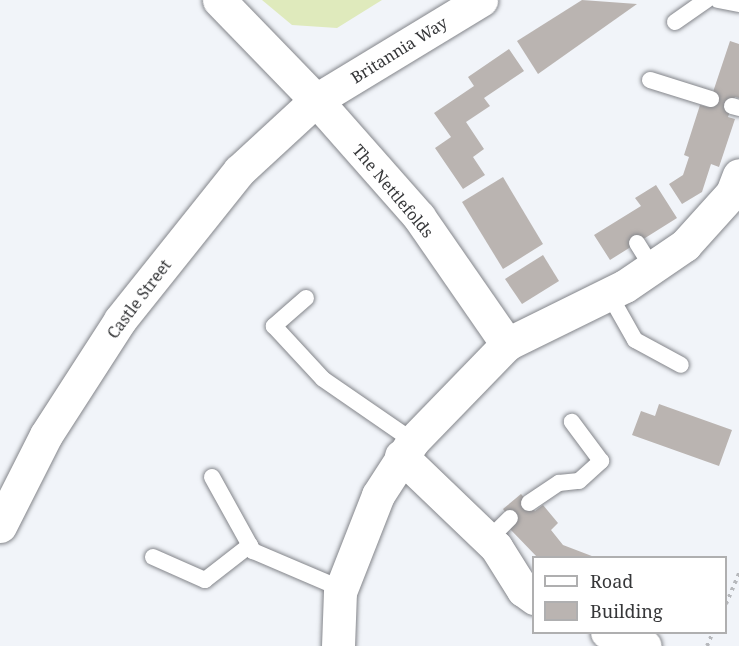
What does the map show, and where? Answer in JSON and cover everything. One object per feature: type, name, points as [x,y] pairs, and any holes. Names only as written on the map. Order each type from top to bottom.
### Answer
[{"type":"street","name":"The Nettlefolds","points":[[219,0],[316,100],[419,217],[507,344]]},
{"type":"street","name":"Britannia Way","points":[[316,100],[481,0]]},
{"type":"street","name":"Castle Street","points":[[0,526],[46,435],[120,320],[239,171],[316,100]]},
{"type":"street","points":[[338,646],[342,590],[378,495],[407,448],[507,344],[609,294],[644,255],[685,245],[732,193],[739,175]]},
{"type":"street","points":[[407,448],[499,529],[523,590],[532,597]]},
{"type":"street","points":[[610,634],[645,646]]},
{"type":"lane","points":[[675,22],[707,0]]},
{"type":"lane","points":[[718,0],[739,4]]},
{"type":"lane","points":[[650,81],[711,99]]},
{"type":"lane","points":[[609,294],[635,340],[681,365]]},
{"type":"lane","points":[[306,298],[274,326],[323,379],[407,448]]},
{"type":"lane","points":[[529,503],[559,483],[579,481],[601,461],[572,422]]},
{"type":"lane","points":[[212,477],[250,545],[342,590]]},
{"type":"lane","points":[[153,557],[205,580],[250,545]]},
{"type":"path","points":[[727,602],[739,573]]},
{"type":"green space","points":[[262,0],[382,0],[337,28],[292,25]]},
{"type":"building","points":[[582,0],[637,4],[538,74],[517,41]]},
{"type":"building","points":[[730,41],[739,44],[739,98],[735,97],[728,117],[735,119],[719,167],[711,164],[702,192],[682,204],[669,184],[683,175],[689,157],[684,155],[700,105],[708,107]]},
{"type":"building","points":[[509,49],[524,71],[484,98],[490,106],[466,122],[484,149],[473,157],[485,175],[463,189],[435,148],[451,137],[434,113],[474,86],[468,77]]},
{"type":"building","points":[[503,177],[543,244],[503,269],[462,202]]},
{"type":"building","points":[[656,185],[677,218],[610,260],[594,235],[641,206],[635,198]]},
{"type":"building","points":[[543,255],[559,281],[522,304],[505,279]]},
{"type":"building","points":[[659,404],[732,430],[719,466],[632,435],[641,411],[655,416]]},
{"type":"building","points":[[521,494],[535,511],[543,505],[558,523],[551,530],[563,545],[592,556],[536,556],[510,529],[510,518],[503,509]]}]
